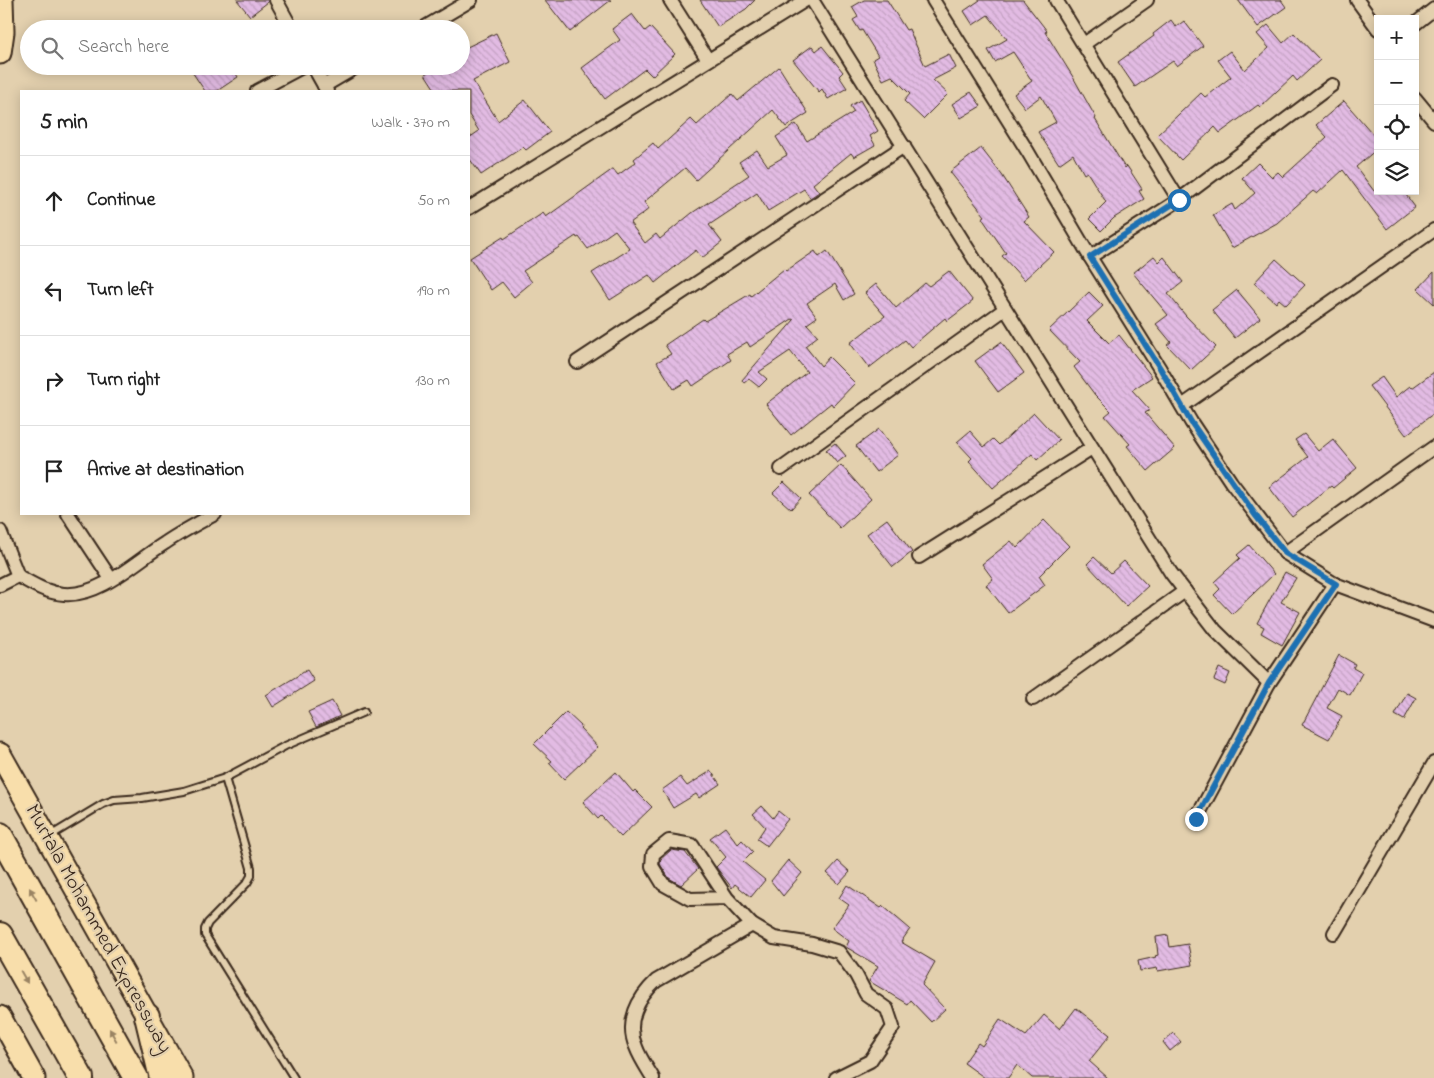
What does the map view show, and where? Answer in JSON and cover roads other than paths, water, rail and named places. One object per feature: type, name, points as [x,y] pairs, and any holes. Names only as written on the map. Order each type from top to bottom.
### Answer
[{"type":"highway","points":[[0,53],[3,32],[2,0]]},
{"type":"highway","name":"Murtala Mohammed Expressway","points":[[0,754],[182,1078]]},
{"type":"highway","name":"Murtala Mohammed Expressway","points":[[0,835],[136,1078]]},
{"type":"highway","points":[[0,935],[81,1078]]},
{"type":"highway","points":[[147,1016],[162,1078]]},
{"type":"highway","points":[[0,1017],[34,1078]]},
{"type":"street","points":[[276,0],[287,20]]},
{"type":"street","points":[[437,20],[471,0]]},
{"type":"street","points":[[670,0],[708,60]]},
{"type":"street","points":[[470,207],[806,0]]},
{"type":"street","points":[[812,0],[1170,573],[1216,630],[1269,683]]},
{"type":"street","points":[[933,0],[1028,152],[1182,406],[1231,482],[1285,553],[1336,584],[1434,621]]},
{"type":"street","points":[[1056,0],[1179,200]]},
{"type":"street","points":[[1084,44],[1147,0]]},
{"type":"street","points":[[1357,0],[1374,23]]},
{"type":"street","points":[[1419,21],[1434,9]]},
{"type":"street","points":[[259,90],[287,75]]},
{"type":"street","points":[[318,75],[326,89],[345,75]]},
{"type":"street","points":[[1090,257],[1179,200],[1332,85]]},
{"type":"street","points":[[1419,103],[1434,121]]},
{"type":"street","points":[[577,362],[904,146]]},
{"type":"street","points":[[1182,406],[1434,230]]},
{"type":"street","points":[[780,469],[1005,309]]},
{"type":"street","points":[[1285,553],[1434,447]]},
{"type":"street","points":[[919,557],[1092,448]]},
{"type":"street","points":[[69,515],[111,580]]},
{"type":"street","points":[[0,531],[18,576],[43,590],[65,594],[88,591],[111,580],[165,542],[213,515]]},
{"type":"street","points":[[0,585],[18,576]]},
{"type":"street","points":[[1196,819],[1269,683],[1336,584]]},
{"type":"street","points":[[1033,699],[1184,591]]},
{"type":"street","points":[[1334,933],[1434,763]]},
{"type":"street","points":[[727,898],[690,899],[662,884],[652,866],[653,854],[670,841],[692,845],[727,898],[752,925],[774,938],[812,944],[840,952],[866,994],[887,1008],[893,1027],[870,1061],[836,1078]]},
{"type":"street","points":[[653,1078],[636,1047],[633,1037],[634,1014],[638,1002],[646,990],[656,981],[752,925]]},
{"type":"lane","points":[[47,838],[103,804],[114,800],[142,798],[184,791],[225,778],[285,746],[364,712]]},
{"type":"lane","points":[[225,778],[252,868],[251,876],[247,883],[208,923],[205,935],[294,1078]]}]
